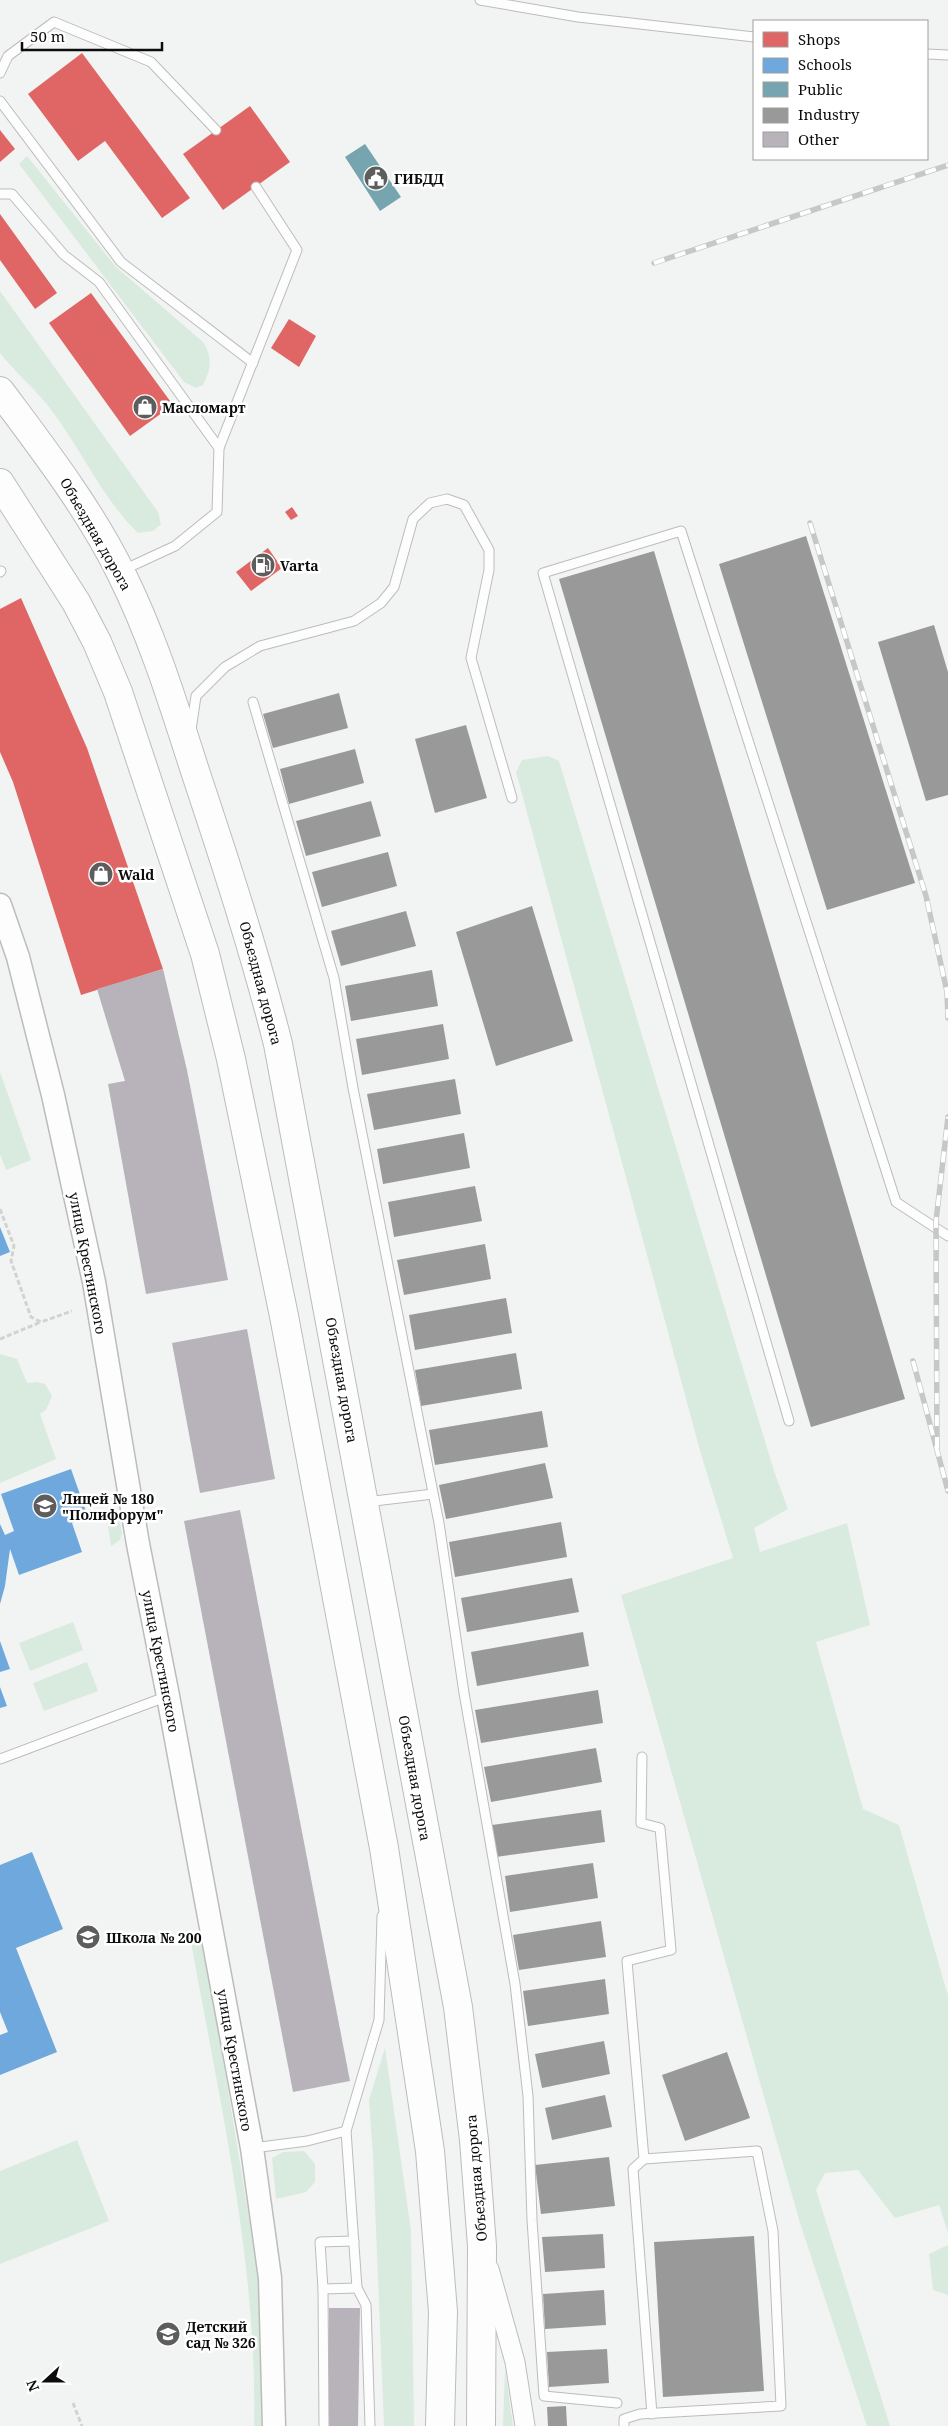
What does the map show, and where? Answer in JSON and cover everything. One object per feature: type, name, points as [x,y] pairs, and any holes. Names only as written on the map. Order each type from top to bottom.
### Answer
[{"type":"main road","name":"Объездная дорога","points":[[0,390],[82,505],[120,571],[168,686],[254,948],[278,1044],[458,2007],[474,2140],[482,2246],[481,2426]]},
{"type":"main road","points":[[0,483],[76,602],[97,642],[118,692],[205,954],[231,1059],[284,1316],[384,1848],[430,2151],[443,2312],[440,2426]]},
{"type":"street","name":"улица Крестинского","points":[[0,905],[18,958],[50,1086],[94,1282],[138,1544],[252,2148],[270,2278],[274,2426]]},
{"type":"street","points":[[482,2246],[515,2362],[524,2426]]},
{"type":"lane","points":[[480,0],[578,17],[753,37]]},
{"type":"lane","points":[[0,72],[8,56],[54,22],[151,62],[216,130]]},
{"type":"lane","points":[[928,54],[948,55]]},
{"type":"lane","points":[[0,101],[121,262],[253,363]]},
{"type":"lane","points":[[120,571],[175,546],[217,512],[219,448],[297,250],[256,187]]},
{"type":"lane","points":[[0,194],[12,194],[64,255],[99,282],[219,448]]},
{"type":"lane","points":[[188,747],[196,696],[225,666],[260,646],[354,622],[381,603],[394,586],[413,519],[430,503],[447,499],[464,505],[489,550],[489,570],[471,658],[512,798]]},
{"type":"lane","points":[[789,1421],[543,573],[681,531],[896,1202],[948,1236]]},
{"type":"lane","points":[[253,702],[334,978],[353,1088],[433,1494],[485,1817],[516,1992],[528,2096],[532,2220],[544,2396],[617,2403]]},
{"type":"lane","points":[[364,1502],[433,1494]]},
{"type":"lane","points":[[0,1759],[168,1696]]},
{"type":"lane","points":[[642,1757],[640,1823],[660,1828],[671,1950],[626,1961],[644,2159]]},
{"type":"lane","points":[[370,2426],[366,2305],[357,2288],[346,2132],[379,2020],[384,1848]]},
{"type":"lane","points":[[252,2148],[307,2141],[346,2132]]},
{"type":"lane","points":[[624,2426],[624,2419],[652,2414],[781,2406],[773,2231],[757,2151],[644,2159],[633,2169],[652,2414]]},
{"type":"lane","points":[[324,2426],[323,2289],[320,2242],[354,2241]]},
{"type":"lane","points":[[323,2289],[357,2288]]},
{"type":"path","points":[[0,1209],[14,1246],[11,1261],[31,1317],[42,1322]]},
{"type":"path","points":[[0,1339],[72,1311]]},
{"type":"path","points":[[73,2403],[82,2426]]},
{"type":"green space","points":[[27,156],[116,267],[203,342],[210,358],[210,363],[203,385],[196,388],[184,382],[19,164]]},
{"type":"green space","points":[[0,291],[158,512],[161,524],[153,531],[138,533],[125,519],[102,488],[49,407],[0,353]]},
{"type":"green space","points":[[548,756],[559,761],[774,1471],[788,1509],[754,1528],[760,1552],[847,1523],[870,1625],[816,1642],[863,1809],[899,1825],[948,1996],[948,2233],[939,2205],[895,2218],[858,2170],[825,2173],[816,2190],[890,2426],[867,2426],[800,2223],[621,1595],[733,1558],[701,1454],[516,772],[522,760]]},
{"type":"green space","points":[[0,1072],[31,1160],[6,1170],[0,1154]]},
{"type":"green space","points":[[0,1354],[17,1359],[27,1383],[37,1382],[45,1384],[52,1396],[46,1410],[40,1414],[56,1459],[0,1483]]},
{"type":"green space","points":[[118,1511],[122,1533],[120,1540],[111,1546],[106,1514]]},
{"type":"green space","points":[[73,1622],[83,1650],[30,1671],[19,1643]]},
{"type":"green space","points":[[87,1662],[98,1691],[44,1711],[33,1683]]},
{"type":"green space","points":[[191,1942],[200,1943],[206,1955],[262,2298],[266,2426],[254,2426],[254,2366],[243,2244],[224,2122]]},
{"type":"green space","points":[[385,2048],[411,2231],[414,2426],[384,2426],[369,2100]]},
{"type":"green space","points":[[77,2140],[109,2221],[0,2264],[0,2171]]},
{"type":"green space","points":[[304,2151],[315,2164],[315,2182],[306,2192],[276,2199],[272,2158],[283,2152]]},
{"type":"green space","points":[[948,2245],[948,2295],[933,2290],[929,2254]]},
{"type":"green space","points":[[505,2369],[513,2426],[503,2426]]},
{"type":"building: Shops","points":[[82,53],[190,198],[162,218],[105,141],[78,161],[28,94]]},
{"type":"building: Shops","points":[[250,106],[290,162],[223,210],[183,154]]},
{"type":"building: Shops","points":[[0,130],[15,149],[0,162]]},
{"type":"building: Shops","points":[[0,214],[57,293],[35,309],[0,260]]},
{"type":"building: Shops","points":[[91,293],[173,405],[130,436],[49,323]]},
{"type":"building: Shops","points":[[289,319],[316,336],[299,367],[271,348]]},
{"type":"building: Shops","points":[[292,507],[298,516],[291,520],[285,512]]},
{"type":"building: Shops","points":[[268,548],[282,568],[251,591],[236,572]]},
{"type":"building: Shops","points":[[21,598],[87,748],[163,969],[81,995],[13,782],[0,752],[0,609]]},
{"type":"building: Schools","points":[[0,1227],[10,1252],[0,1256]]},
{"type":"building: Schools","points":[[71,1469],[88,1517],[72,1523],[82,1552],[19,1575],[10,1549],[5,1586],[0,1604],[0,1524],[5,1535],[14,1531],[1,1494]]},
{"type":"building: Schools","points":[[0,1641],[10,1669],[0,1672]]},
{"type":"building: Schools","points":[[0,1687],[7,1706],[0,1708]]},
{"type":"building: Schools","points":[[32,1852],[63,1929],[16,1948],[57,2052],[0,2075],[0,2035],[8,2032],[0,2012],[0,1865]]},
{"type":"building: Public","points":[[365,144],[401,197],[380,211],[345,157]]},
{"type":"building: Industry","points":[[806,536],[915,883],[827,910],[719,564]]},
{"type":"building: Industry","points":[[654,551],[905,1399],[811,1427],[559,579]]},
{"type":"building: Industry","points":[[934,625],[948,672],[948,795],[926,801],[878,642]]},
{"type":"building: Industry","points":[[339,693],[348,728],[273,748],[263,714]]},
{"type":"building: Industry","points":[[466,725],[487,798],[435,813],[415,739]]},
{"type":"building: Industry","points":[[355,749],[364,783],[289,804],[280,769]]},
{"type":"building: Industry","points":[[371,801],[381,836],[306,856],[296,821]]},
{"type":"building: Industry","points":[[388,852],[397,886],[322,907],[312,872]]},
{"type":"building: Industry","points":[[532,906],[573,1041],[496,1066],[456,932]]},
{"type":"building: Industry","points":[[406,911],[416,946],[341,966],[331,931]]},
{"type":"building: Industry","points":[[432,970],[438,1006],[351,1021],[345,986]]},
{"type":"building: Industry","points":[[443,1024],[449,1059],[362,1075],[356,1039]]},
{"type":"building: Industry","points":[[455,1079],[461,1114],[374,1130],[367,1094]]},
{"type":"building: Industry","points":[[464,1133],[470,1168],[383,1184],[377,1149]]},
{"type":"building: Industry","points":[[475,1186],[482,1221],[394,1237],[388,1202]]},
{"type":"building: Industry","points":[[485,1244],[491,1279],[404,1295],[397,1260]]},
{"type":"building: Industry","points":[[506,1298],[512,1333],[415,1350],[409,1315]]},
{"type":"building: Industry","points":[[516,1353],[522,1389],[421,1406],[415,1370]]},
{"type":"building: Industry","points":[[542,1411],[548,1447],[435,1465],[429,1430]]},
{"type":"building: Industry","points":[[545,1463],[553,1498],[446,1519],[439,1485]]},
{"type":"building: Industry","points":[[561,1522],[567,1557],[455,1577],[449,1542]]},
{"type":"building: Industry","points":[[572,1578],[579,1612],[467,1632],[461,1598]]},
{"type":"building: Industry","points":[[583,1632],[589,1666],[477,1686],[471,1652]]},
{"type":"building: Industry","points":[[598,1690],[603,1723],[481,1743],[475,1710]]},
{"type":"building: Industry","points":[[596,1748],[602,1782],[491,1802],[484,1767]]},
{"type":"building: Industry","points":[[601,1810],[605,1842],[496,1857],[492,1825]]},
{"type":"building: Industry","points":[[593,1863],[598,1898],[510,1912],[505,1876]]},
{"type":"building: Industry","points":[[601,1921],[606,1957],[519,1970],[513,1935]]},
{"type":"building: Industry","points":[[605,1979],[609,2014],[528,2026],[523,1991]]},
{"type":"building: Industry","points":[[604,2041],[610,2074],[542,2088],[535,2054]]},
{"type":"building: Industry","points":[[727,2052],[750,2118],[685,2141],[662,2075]]},
{"type":"building: Industry","points":[[605,2095],[612,2127],[552,2140],[545,2108]]},
{"type":"building: Industry","points":[[609,2157],[615,2206],[541,2214],[535,2165]]},
{"type":"building: Industry","points":[[603,2234],[605,2268],[545,2272],[542,2237]]},
{"type":"building: Industry","points":[[754,2236],[764,2391],[663,2397],[654,2242]]},
{"type":"building: Industry","points":[[604,2290],[606,2325],[545,2329],[543,2294]]},
{"type":"building: Industry","points":[[607,2349],[609,2383],[549,2387],[547,2352]]},
{"type":"building: Industry","points":[[566,2406],[567,2426],[548,2426],[547,2407]]},
{"type":"building: Other","points":[[163,969],[187,1070],[228,1280],[146,1294],[108,1084],[125,1081],[97,989]]},
{"type":"building: Other","points":[[247,1329],[275,1479],[200,1493],[172,1343]]},
{"type":"building: Other","points":[[240,1510],[350,2081],[293,2092],[184,1521]]},
{"type":"building: Other","points":[[329,2308],[360,2308],[358,2426],[327,2426]]},
{"type":"railway","points":[[654,263],[948,165]]},
{"type":"railway","points":[[810,523],[926,896],[947,992],[948,1018]]},
{"type":"railway","points":[[937,1448],[936,1221],[948,1117]]},
{"type":"railway","points":[[913,1361],[948,1491]]},
{"type":"place","name":"ГИБДД","points":[[376,178]]},
{"type":"place","name":"Масломарт","points":[[145,407]]},
{"type":"place","name":"Varta","points":[[263,565]]},
{"type":"place","name":"Wald","points":[[101,874]]},
{"type":"place","name":"Лицей № 180 \"Полифорум\"","points":[[45,1506]]},
{"type":"place","name":"Школа № 200","points":[[88,1937]]},
{"type":"place","name":"Детский сад № 326","points":[[168,2334]]}]
